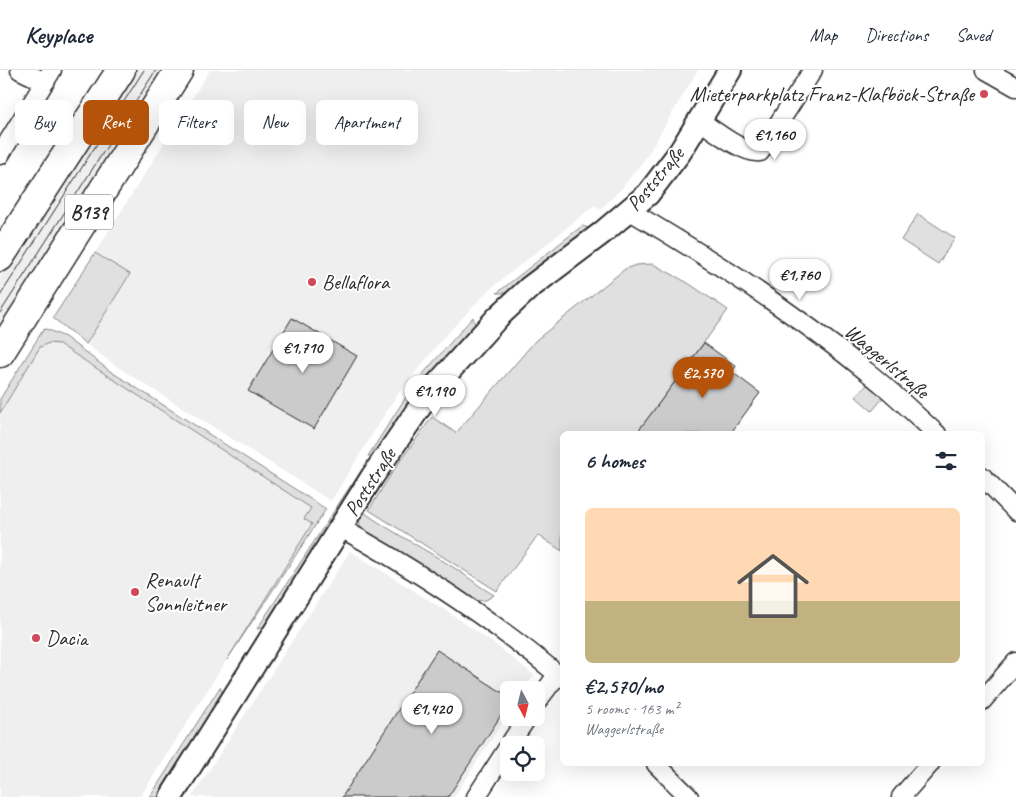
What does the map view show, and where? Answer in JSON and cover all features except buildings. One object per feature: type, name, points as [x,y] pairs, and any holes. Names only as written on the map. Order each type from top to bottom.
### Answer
[{"type":"main road","name":"B139","points":[[0,257],[121,70]]},
{"type":"main road","name":"B139","points":[[0,353],[179,70]]},
{"type":"street","points":[[0,156],[49,76],[20,70]]},
{"type":"street","name":"Poststraße","points":[[170,797],[415,412],[463,354],[529,288],[630,210],[661,178],[680,152],[730,70]]},
{"type":"street","points":[[698,120],[744,149],[754,153],[760,152],[813,70]]},
{"type":"street","points":[[986,70],[1016,88]]},
{"type":"street","name":"Waggerlstraße","points":[[630,210],[771,300],[818,334],[867,372],[934,431]]},
{"type":"street","points":[[985,479],[1016,511]]},
{"type":"street","points":[[340,528],[423,577],[486,619],[560,676],[545,693]]},
{"type":"street","points":[[985,698],[1016,662]]},
{"type":"street","points":[[476,797],[500,760]]},
{"type":"street","points":[[658,766],[689,797]]},
{"type":"street","points":[[902,797],[928,766]]},
{"type":"shaded area","points":[[133,70],[167,70],[148,100],[114,100]]},
{"type":"shaded area","name":"Bellaflora","points":[[210,70],[698,70],[646,157],[621,189],[600,210],[595,205],[489,290],[443,338],[394,399],[331,501],[116,366],[86,344],[130,274],[95,253],[163,145],[234,145],[234,100],[191,100]]},
{"type":"shaded area","points":[[85,145],[119,145],[0,332],[0,277]]},
{"type":"shaded area","points":[[918,214],[955,238],[938,264],[901,240]]},
{"type":"shaded area","points":[[582,226],[589,228],[507,293],[497,293]]},
{"type":"shaded area","points":[[95,253],[130,274],[86,344],[53,318]]},
{"type":"shaded area","points":[[653,264],[688,283],[728,310],[638,431],[560,431],[560,550],[538,535],[497,591],[369,510],[393,471],[432,417],[456,433],[536,340],[625,269],[636,265]]},
{"type":"shaded area","points":[[473,317],[475,325],[421,387],[373,456],[368,456],[415,383]]},
{"type":"shaded area","name":"Renault Sonnleitner","points":[[46,329],[65,337],[110,371],[323,507],[140,797],[0,797],[0,399],[43,330]]},
{"type":"shaded area","points":[[46,329],[65,337],[110,371],[326,509],[227,660],[312,524],[304,519],[311,508],[59,344],[49,343],[40,347],[0,413],[0,399],[43,330]]},
{"type":"shaded area","points":[[867,385],[883,398],[872,411],[856,397]]},
{"type":"shaded area","points":[[351,485],[352,488],[266,627],[257,629]]},
{"type":"shaded area","points":[[362,511],[447,563],[494,595],[486,600],[474,601],[362,531],[359,522]]},
{"type":"shaded area","points":[[350,551],[448,612],[496,645],[534,675],[530,681],[500,681],[500,726],[454,797],[192,797]]},
{"type":"shaded area","points":[[220,687],[224,696],[159,797],[150,797]]},
{"type":"tram line","points":[[0,296],[144,70]]},
{"type":"tram line","points":[[0,313],[156,70]]},
{"type":"place","name":"Mieterparkplatz Franz-Klafböck-Straße","points":[[984,94]]},
{"type":"place","name":"Bellaflora","points":[[312,282]]},
{"type":"place","name":"Renault Sonnleitner","points":[[135,592]]},
{"type":"place","name":"Dacia","points":[[36,638]]}]
